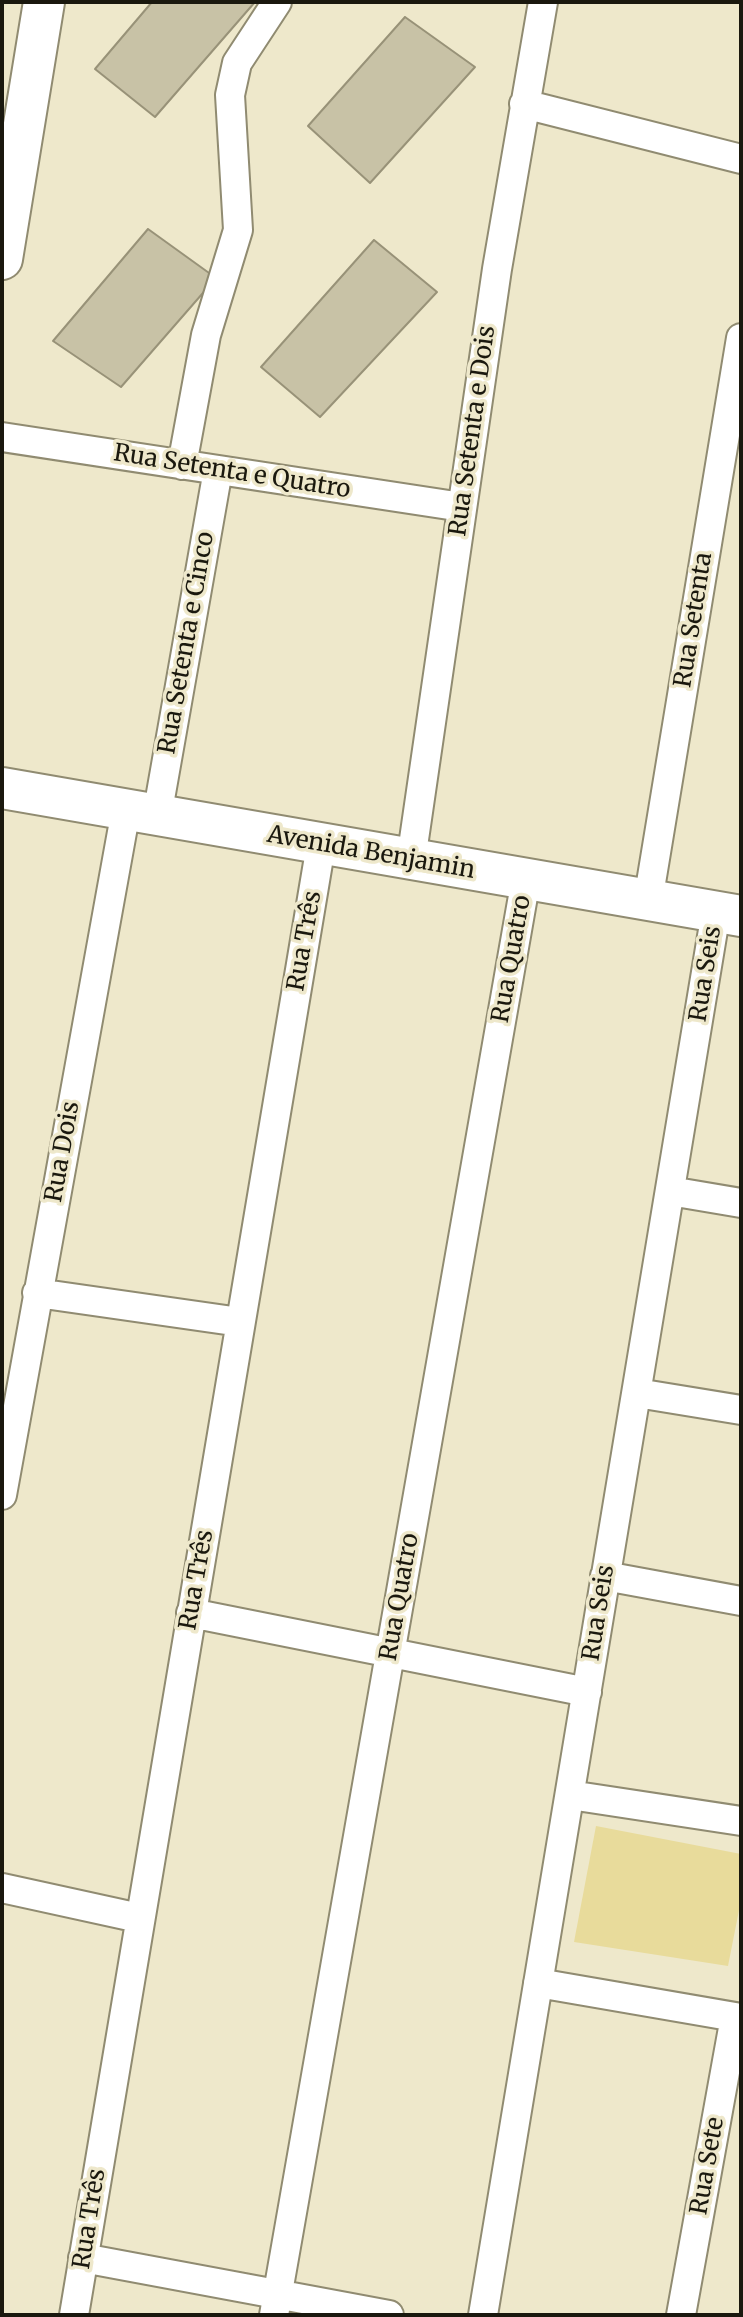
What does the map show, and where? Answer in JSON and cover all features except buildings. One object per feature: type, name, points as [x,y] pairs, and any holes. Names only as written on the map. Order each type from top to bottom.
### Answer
[{"type":"street","points":[[182,465],[206,335],[238,230],[230,95],[237,63],[277,2]]},
{"type":"street","name":"Rua Setenta e Dois","points":[[411,860],[524,104],[543,2]]},
{"type":"street","points":[[2,258],[33,4]]},
{"type":"street","points":[[524,104],[741,159]]},
{"type":"street","name":"Rua Setenta","points":[[648,901],[735,414],[741,338]]},
{"type":"street","name":"Rua Setenta e Quatro","points":[[2,437],[462,507]]},
{"type":"street","name":"Rua Setenta e Cinco","points":[[141,813],[218,470]]},
{"type":"street","name":"Avenida Benjamin","points":[[2,788],[729,914]]},
{"type":"street","name":"Rua Dois","points":[[3,1485],[37,1293],[141,813]]},
{"type":"street","name":"Rua Três","points":[[74,2315],[321,845]]},
{"type":"street","name":"Rua Quatro","points":[[276,2304],[526,879]]},
{"type":"street","name":"Rua Seis","points":[[483,2315],[670,1191],[729,914]]},
{"type":"street","points":[[670,1191],[741,1203]]},
{"type":"street","points":[[37,1293],[240,1322]]},
{"type":"street","points":[[637,1393],[741,1410]]},
{"type":"street","points":[[605,1576],[741,1601]]},
{"type":"street","points":[[191,1613],[587,1692]]},
{"type":"street","points":[[570,1795],[741,1821]]},
{"type":"street","points":[[2,1888],[139,1918]]},
{"type":"street","points":[[538,1983],[738,2017]]},
{"type":"street","name":"Rua Sete","points":[[681,2315],[738,2017]]},
{"type":"street","points":[[83,2258],[276,2304],[389,2315]]},
{"type":"shaded area","points":[[596,1826],[741,1854],[741,1900],[728,1966],[574,1942]]}]
